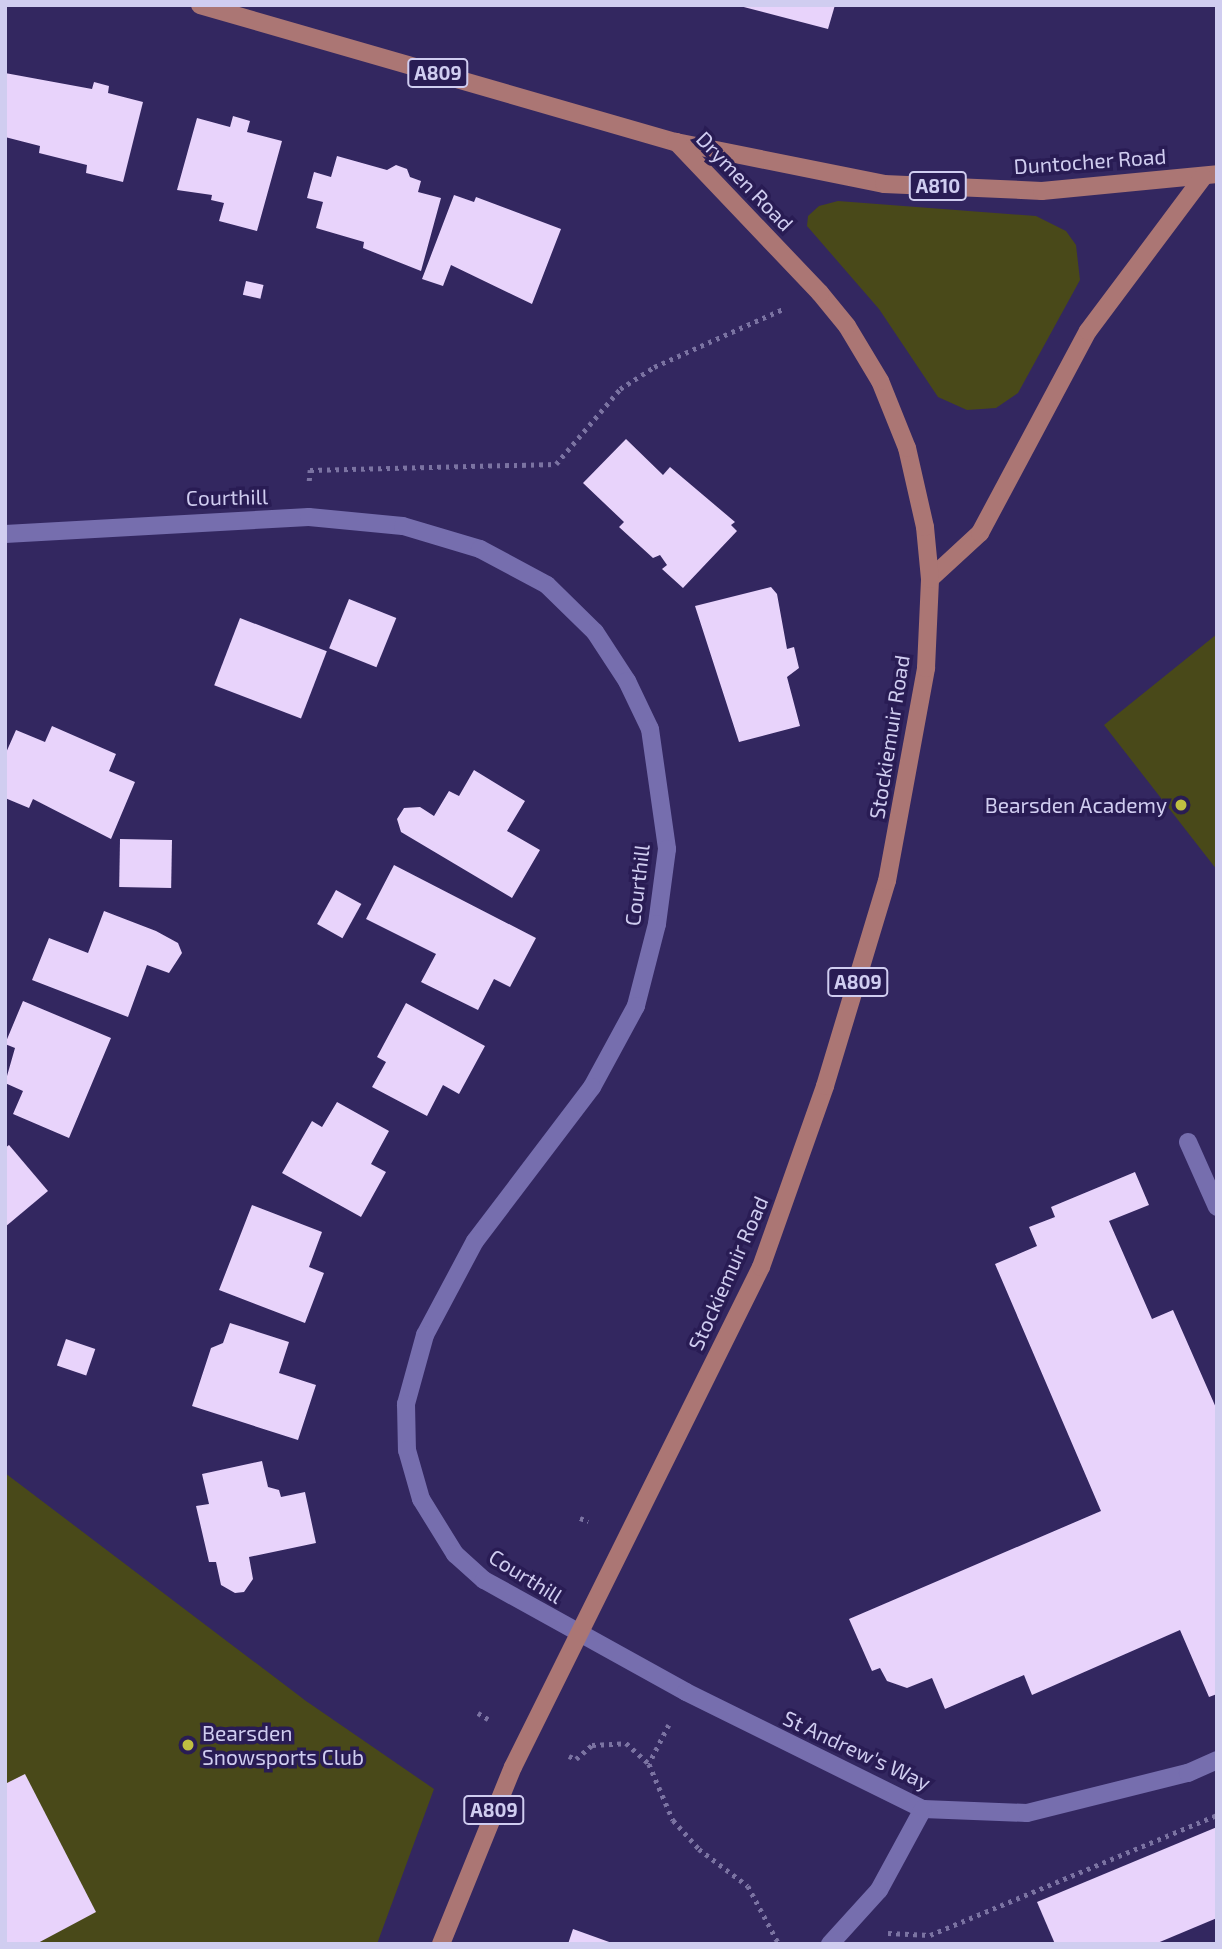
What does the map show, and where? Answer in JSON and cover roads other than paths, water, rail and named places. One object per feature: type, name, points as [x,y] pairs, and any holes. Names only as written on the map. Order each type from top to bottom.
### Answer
[{"type":"main road","name":"Drymen Road","points":[[200,5],[676,142],[820,292],[847,326],[880,381],[907,448],[925,527],[930,579]]},
{"type":"main road","name":"Duntocher Road","points":[[676,142],[884,184],[1042,191],[1210,175]]},
{"type":"main road","points":[[930,579],[980,533],[1088,331],[1173,210],[1210,175]]},
{"type":"main road","name":"Stockiemuir Road","points":[[442,1944],[513,1767],[761,1267],[825,1086],[887,881],[926,668],[930,579]]},
{"type":"street","name":"Courthill","points":[[5,534],[309,517],[403,526],[480,549],[548,585],[595,632],[650,729],[667,849],[657,923],[636,1006],[592,1087],[475,1241],[425,1335],[407,1404],[407,1450],[421,1499],[455,1554],[484,1580],[578,1635]]},
{"type":"street","points":[[1188,1142],[1217,1207]]},
{"type":"street","name":"St Andrew's Way","points":[[578,1635],[923,1809],[1027,1813],[1188,1773],[1217,1760]]},
{"type":"street","points":[[830,1944],[879,1890],[923,1809]]},
{"type":"place","name":"Bearsden Academy","points":[[1181,805]]},
{"type":"place","name":"Bearsden Snowsports Club","points":[[188,1745]]}]
